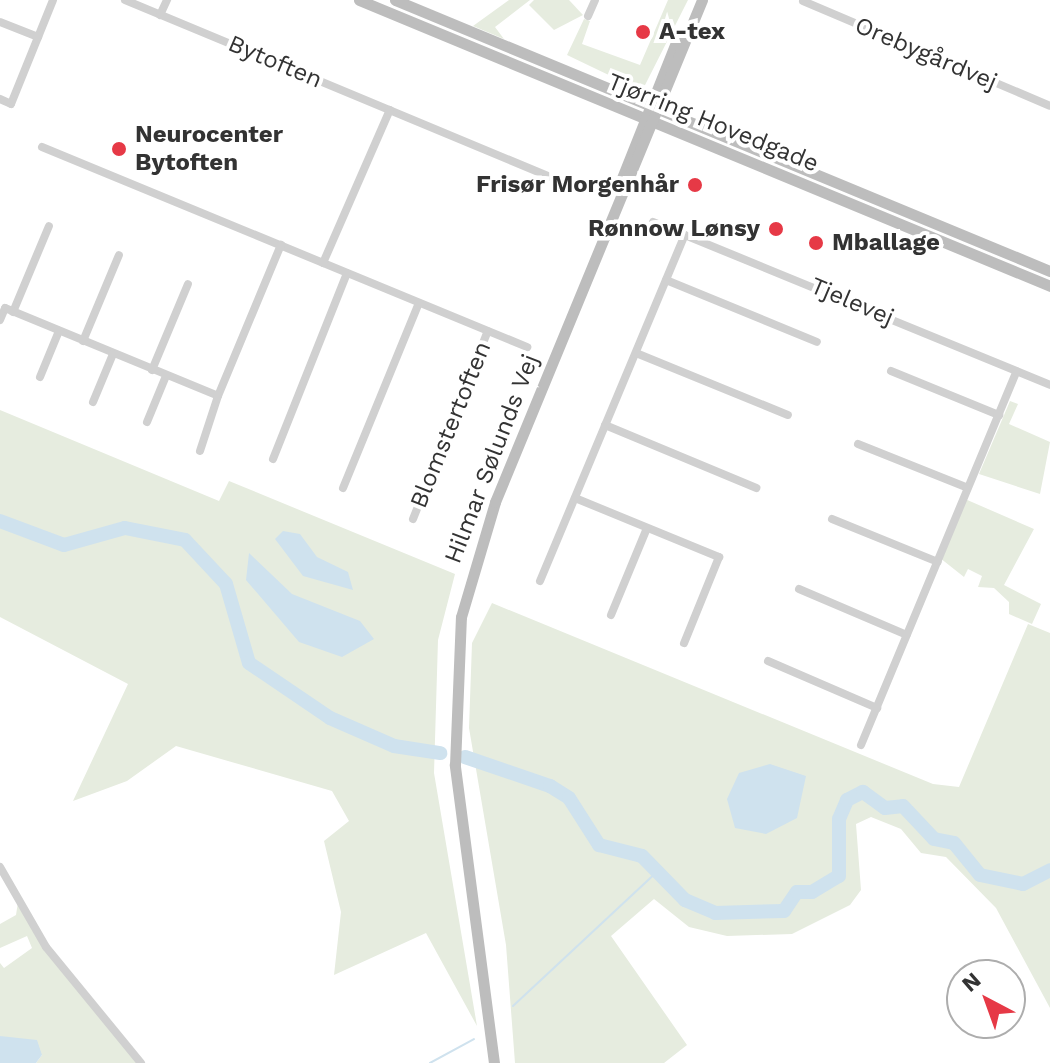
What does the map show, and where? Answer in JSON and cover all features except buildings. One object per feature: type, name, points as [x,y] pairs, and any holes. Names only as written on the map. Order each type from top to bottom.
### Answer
[{"type":"main road","name":"Tjørring Hovedgade","points":[[359,0],[1050,286]]},
{"type":"main road","name":"Tjørring Hovedgade","points":[[395,0],[1050,271]]},
{"type":"main road","points":[[654,107],[694,0]]},
{"type":"main road","points":[[654,107],[702,0]]},
{"type":"main road","name":"Hilmar Sølunds Vej","points":[[494,1063],[455,765],[457,645],[486,524],[654,107]]},
{"type":"street","points":[[0,99],[11,104],[53,0]]},
{"type":"street","name":"Bytoften","points":[[125,0],[574,187]]},
{"type":"street","points":[[156,13],[157,0]]},
{"type":"street","points":[[156,13],[167,0]]},
{"type":"street","points":[[588,16],[595,0]]},
{"type":"street","name":"Orebygårdvej","points":[[803,1],[1050,106]]},
{"type":"street","points":[[0,22],[38,37]]},
{"type":"street","points":[[323,263],[390,110]]},
{"type":"street","name":"Blomstertoften","points":[[42,147],[527,347]]},
{"type":"street","name":"Tjelevej","points":[[653,222],[1050,385]]},
{"type":"street","points":[[13,312],[49,226]]},
{"type":"street","points":[[540,581],[685,235]]},
{"type":"street","points":[[200,451],[218,396],[281,245]]},
{"type":"street","points":[[83,341],[119,255]]},
{"type":"street","points":[[273,459],[347,273]]},
{"type":"street","points":[[666,280],[817,342]]},
{"type":"street","points":[[152,370],[188,284]]},
{"type":"street","points":[[343,488],[419,303]]},
{"type":"street","points":[[0,320],[5,308],[218,396]]},
{"type":"street","points":[[40,377],[59,331]]},
{"type":"street","name":"Blomstertoften","points":[[413,519],[488,331]]},
{"type":"street","points":[[636,353],[788,415]]},
{"type":"street","points":[[93,402],[113,354]]},
{"type":"street","points":[[891,371],[999,415]]},
{"type":"street","points":[[861,745],[1017,371]]},
{"type":"street","points":[[147,422],[166,376]]},
{"type":"street","points":[[605,425],[756,488]]},
{"type":"street","points":[[858,444],[968,488]]},
{"type":"street","points":[[575,498],[719,557],[684,643]]},
{"type":"street","points":[[832,519],[938,562]]},
{"type":"street","points":[[611,615],[647,528]]},
{"type":"street","points":[[799,589],[907,635]]},
{"type":"street","points":[[768,661],[877,708]]},
{"type":"street","points":[[0,867],[46,947],[141,1063]]},
{"type":"shaded area","points":[[509,0],[530,0],[495,27],[504,39],[473,26]]},
{"type":"shaded area","points":[[534,0],[569,0],[583,15],[554,30],[529,5]]},
{"type":"shaded area","points":[[668,0],[688,0],[642,91],[567,55],[584,19],[590,21],[582,44],[640,65]]},
{"type":"shaded area","points":[[1010,401],[1018,404],[1009,424],[1050,442],[1040,494],[979,474]]},
{"type":"shaded area","points":[[0,410],[219,501],[229,481],[455,574],[438,640],[434,773],[477,1026],[426,933],[334,975],[341,912],[324,841],[349,821],[332,791],[176,746],[127,781],[73,801],[128,684],[0,617]]},
{"type":"shaded area","points":[[965,499],[1034,529],[1004,585],[1041,604],[1032,624],[1009,614],[1009,602],[994,588],[978,587],[982,576],[968,569],[964,577],[940,558]]},
{"type":"shaded area","points":[[492,603],[933,784],[959,787],[1028,624],[1050,633],[1050,1008],[996,908],[946,857],[921,853],[901,829],[871,817],[856,824],[861,890],[850,905],[792,934],[727,936],[689,927],[654,899],[611,936],[687,1045],[664,1063],[515,1063],[506,945],[469,728],[472,643]]},
{"type":"shaded area","points":[[18,902],[40,943],[138,1063],[36,1063],[42,1055],[0,1036],[0,963],[4,968],[32,948],[27,936],[0,948],[0,924],[16,915]]},
{"type":"water","points":[[283,531],[300,534],[317,557],[348,572],[353,590],[303,576],[275,539]]},
{"type":"water","points":[[249,553],[292,594],[360,621],[374,639],[342,657],[299,642],[246,580]]},
{"type":"water","points":[[770,764],[806,776],[797,818],[766,834],[735,828],[727,799],[739,773]]},
{"type":"water","points":[[0,1036],[37,1040],[42,1055],[36,1063],[0,1063]]},
{"type":"waterway","points":[[0,521],[64,545],[125,528],[185,540],[226,584],[249,663],[330,718],[394,746],[440,753]]},
{"type":"waterway","points":[[465,757],[550,786],[569,798],[599,845],[642,856],[685,900],[715,913],[784,911],[797,892],[812,892],[839,876],[839,819],[847,800],[863,792],[885,808],[903,806],[934,839],[954,843],[980,875],[1023,884],[1050,870]]},
{"type":"waterway","points":[[513,1006],[660,869]]},
{"type":"waterway","points":[[430,1063],[474,1039]]},
{"type":"place","name":"A-tex","points":[[643,32]]},
{"type":"place","name":"Neurocenter Bytoften","points":[[119,149]]},
{"type":"place","name":"Frisør Morgenhår","points":[[695,185]]},
{"type":"place","name":"Rønnow Lønsy","points":[[776,229]]},
{"type":"place","name":"Mballage","points":[[816,243]]}]
